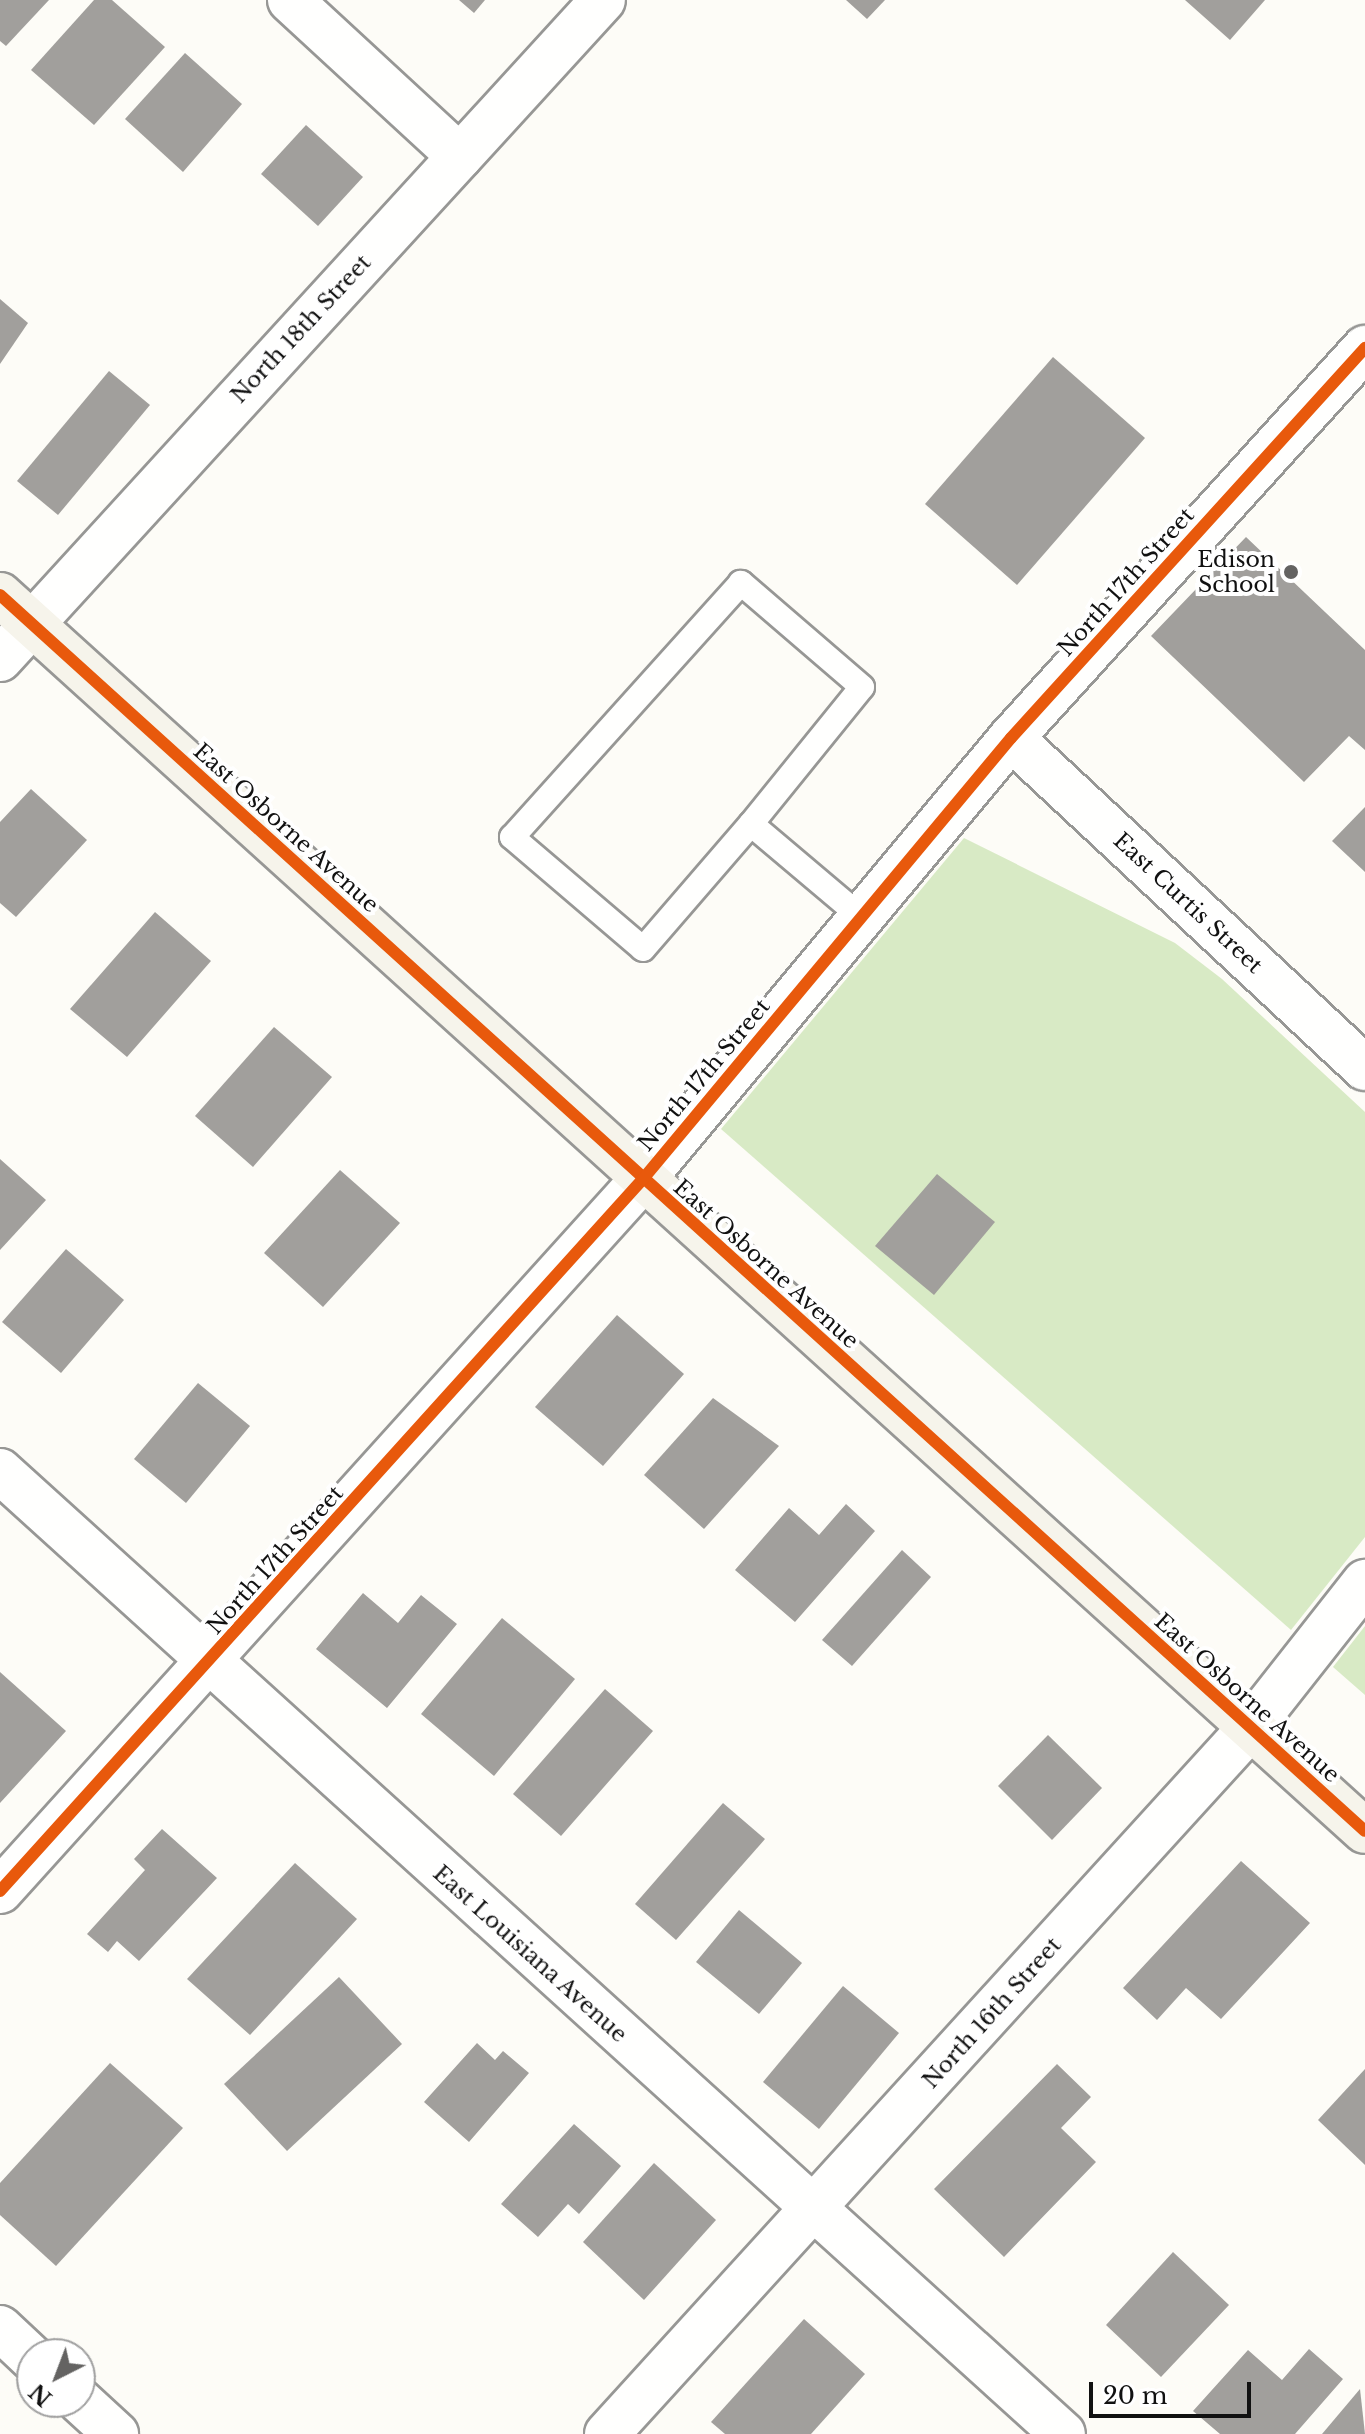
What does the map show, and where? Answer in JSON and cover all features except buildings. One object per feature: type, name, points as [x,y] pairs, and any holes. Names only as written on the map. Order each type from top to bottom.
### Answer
[{"type":"street","points":[[290,0],[460,157]]},
{"type":"street","name":"North 18th Street","points":[[0,659],[16,610],[460,157],[603,0]]},
{"type":"street","name":"North 17th Street","points":[[0,1891],[643,1179],[1011,738],[1365,348]]},
{"type":"street","name":"East Osborne Avenue","points":[[16,610],[1365,1831]]},
{"type":"street","name":"East Curtis Street","points":[[1011,738],[1365,1068]]},
{"type":"street","name":"East Louisiana Avenue","points":[[0,1471],[813,2211],[1063,2434]]},
{"type":"street","name":"North 16th Street","points":[[607,2434],[1250,1728],[1365,1582]]},
{"type":"street","points":[[0,2328],[16,2343]]},
{"type":"street","points":[[96,2416],[116,2434]]},
{"type":"lane","points":[[741,583],[862,687],[751,824],[643,949],[512,837],[741,583]]},
{"type":"lane","points":[[751,824],[861,917]]},
{"type":"green space","points":[[964,838],[1175,943],[1222,979],[1365,1112],[1365,1537],[1291,1630],[721,1129]]},
{"type":"green space","points":[[1365,1626],[1365,1695],[1333,1667]]},
{"type":"cycle path","points":[[0,1891],[643,1179],[1011,738],[1365,348]]},
{"type":"cycle path","points":[[0,595],[1365,1831]]},
{"type":"place","name":"Edison School","points":[[1291,572]]}]
